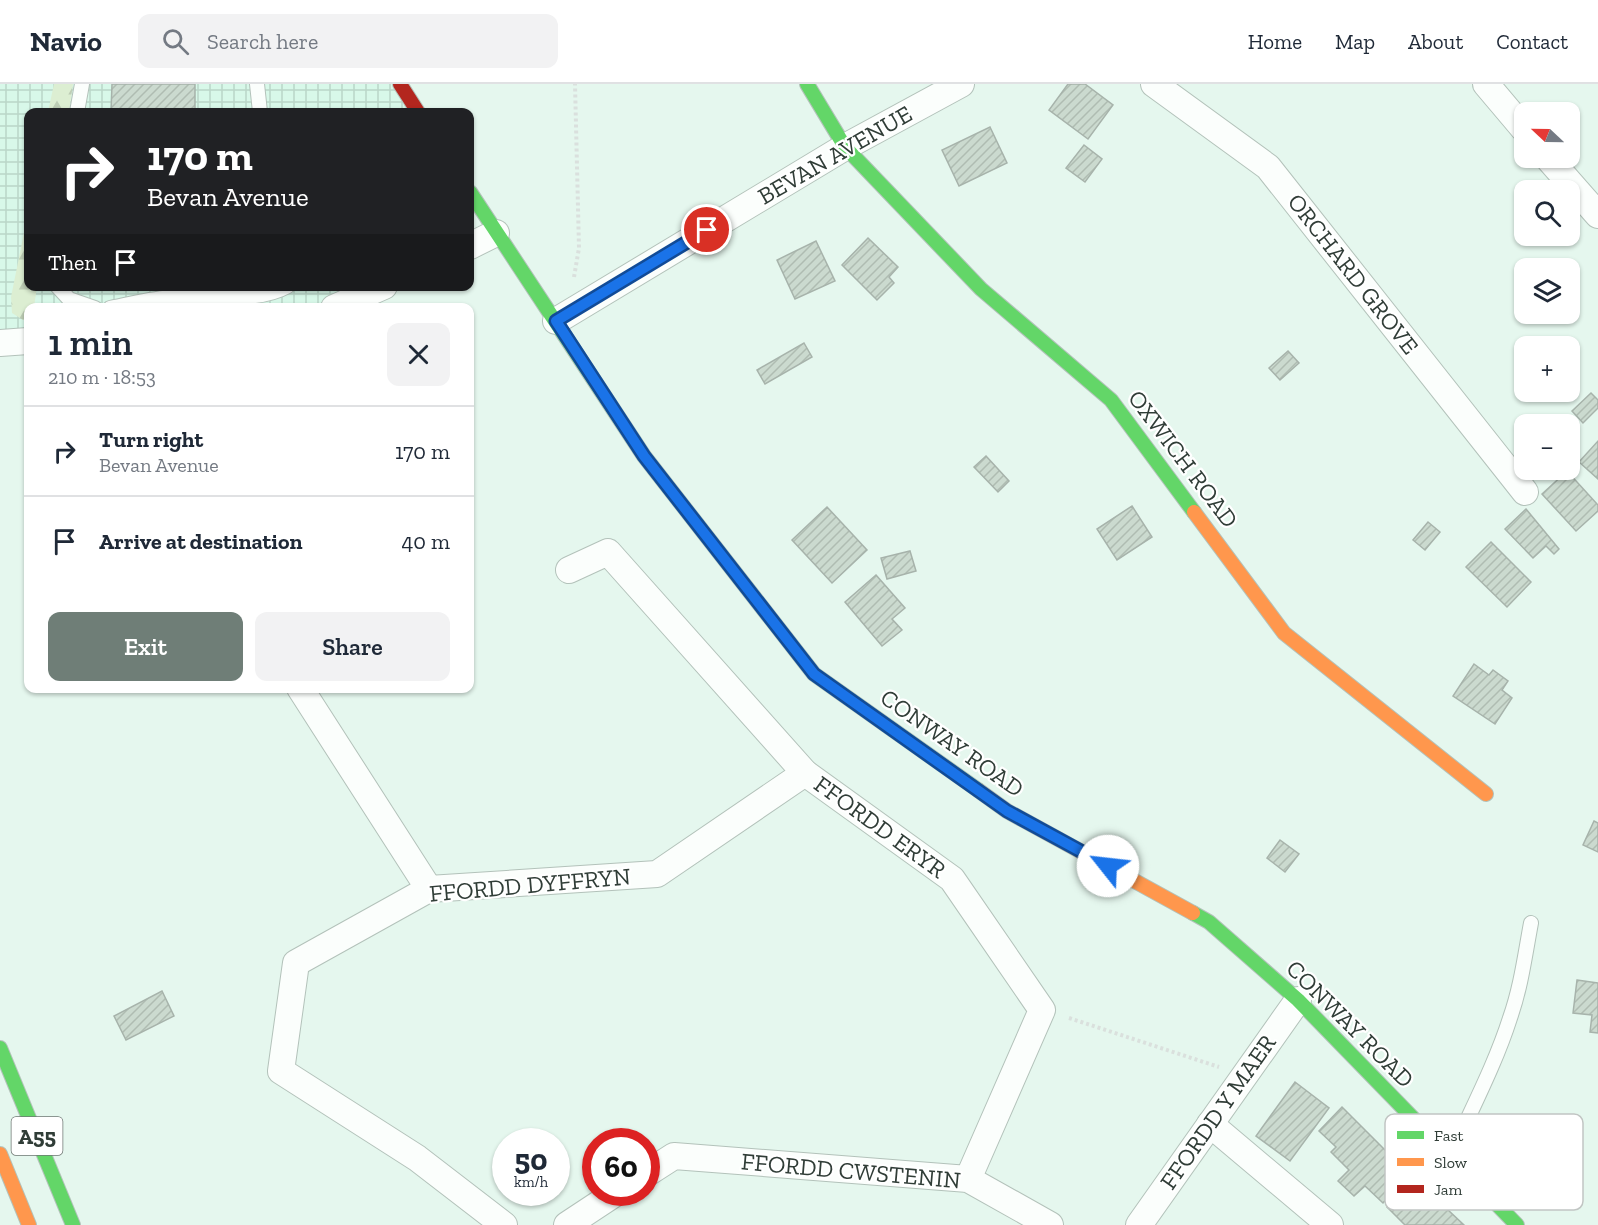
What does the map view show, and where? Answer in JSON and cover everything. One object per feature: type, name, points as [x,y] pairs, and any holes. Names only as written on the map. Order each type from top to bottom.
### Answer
[{"type":"main road","points":[[400,84],[415,108]]},
{"type":"main road","name":"OXWICH ROAD","points":[[807,84],[845,147],[981,289],[1112,400],[1284,633],[1486,794]]},
{"type":"main road","name":"CONWAY ROAD","points":[[474,198],[496,233],[562,317],[644,456],[814,674],[1007,811],[1209,922],[1298,1000],[1408,1114]]},
{"type":"main road","name":"A55","points":[[0,1047],[73,1225]]},
{"type":"main road","name":"A55","points":[[0,1154],[28,1225]]},
{"type":"main road","name":"CONWAY ROAD","points":[[1502,1210],[1517,1225]]},
{"type":"street","name":"BEVAN AVENUE","points":[[562,317],[845,147],[961,84]]},
{"type":"street","name":"ORCHARD GROVE","points":[[1154,84],[1268,167],[1525,492]]},
{"type":"street","points":[[1486,84],[1514,117]]},
{"type":"street","points":[[1557,168],[1598,215]]},
{"type":"street","points":[[474,244],[496,233]]},
{"type":"street","points":[[345,303],[373,291]]},
{"type":"street","points":[[0,344],[24,341]]},
{"type":"street","name":"FFORDD ERYR","points":[[569,570],[608,552],[805,773],[952,879],[1042,1010]]},
{"type":"street","points":[[303,693],[429,889]]},
{"type":"street","name":"FFORDD DYFFRYN","points":[[504,1225],[417,1158],[281,1071],[296,963],[429,889],[657,874],[805,773]]},
{"type":"street","name":"FFORDD Y MAER","points":[[1139,1225],[1298,1000]]},
{"type":"street","points":[[968,1179],[1042,1010]]},
{"type":"street","points":[[1210,1124],[1330,1225]]},
{"type":"street","name":"FFORDD CWSTENIN","points":[[660,1165],[674,1156],[968,1179],[1050,1225]]},
{"type":"street","points":[[567,1225],[596,1206]]},
{"type":"lane","points":[[78,108],[82,84]]},
{"type":"lane","points":[[257,84],[260,108]]},
{"type":"lane","points":[[62,291],[69,299],[80,303]]},
{"type":"lane","points":[[130,303],[175,297],[263,295],[274,291]]},
{"type":"lane","points":[[1470,1114],[1491,1069],[1510,1019],[1521,981],[1531,923]]},
{"type":"path","points":[[562,317],[579,248],[575,84]]},
{"type":"path","points":[[1042,1010],[1244,1075]]},
{"type":"shaded area","points":[[0,84],[400,84],[415,108],[24,108],[24,291],[374,291],[344,303],[24,303],[24,341],[0,343]]},
{"type":"green space","points":[[54,84],[73,84],[70,108],[49,108]]},
{"type":"green space","points":[[24,233],[24,291],[36,291],[35,303],[24,303],[24,320],[12,313],[11,297]]},
{"type":"building","points":[[112,84],[195,84],[195,108],[111,108]]},
{"type":"building","points":[[1068,84],[1085,84],[1113,105],[1088,139],[1049,110]]},
{"type":"building","points":[[990,127],[1007,163],[959,186],[942,150]]},
{"type":"building","points":[[1084,145],[1102,159],[1085,182],[1066,168]]},
{"type":"building","points":[[868,238],[898,267],[889,277],[894,283],[877,300],[842,265]]},
{"type":"building","points":[[816,241],[835,281],[795,299],[777,260]]},
{"type":"building","points":[[804,343],[812,357],[765,384],[757,370]]},
{"type":"building","points":[[1288,351],[1299,363],[1280,380],[1269,368]]},
{"type":"building","points":[[1591,393],[1598,400],[1598,408],[1583,423],[1580,420],[1580,414],[1575,414],[1572,411]]},
{"type":"building","points":[[1598,441],[1598,479],[1580,461]]},
{"type":"building","points":[[986,456],[1009,481],[998,492],[974,467]]},
{"type":"building","points":[[1557,480],[1575,480],[1598,505],[1598,511],[1576,531],[1542,494]]},
{"type":"building","points":[[1132,506],[1152,537],[1117,560],[1097,529]]},
{"type":"building","points":[[827,507],[867,550],[832,583],[792,540]]},
{"type":"building","points":[[1526,509],[1559,549],[1554,554],[1546,546],[1533,558],[1505,529]]},
{"type":"building","points":[[1428,522],[1440,532],[1425,550],[1413,540]]},
{"type":"building","points":[[1491,542],[1531,582],[1507,607],[1466,567]]},
{"type":"building","points":[[910,551],[916,571],[887,579],[881,558]]},
{"type":"building","points":[[876,575],[905,608],[892,619],[902,630],[882,646],[845,602]]},
{"type":"building","points":[[1474,664],[1489,675],[1493,670],[1508,681],[1502,690],[1512,698],[1495,724],[1453,696]]},
{"type":"building","points":[[1594,821],[1598,823],[1598,852],[1583,845]]},
{"type":"building","points":[[1280,840],[1299,854],[1285,872],[1267,858]]},
{"type":"building","points":[[1577,980],[1598,983],[1598,1033],[1590,1032],[1592,1015],[1573,1013]]},
{"type":"building","points":[[162,991],[174,1016],[126,1040],[114,1016]]},
{"type":"building","points":[[1295,1082],[1329,1108],[1290,1161],[1256,1136]]},
{"type":"building","points":[[1342,1107],[1385,1150],[1385,1201],[1383,1203],[1365,1186],[1354,1196],[1338,1181],[1349,1170],[1331,1152],[1336,1147],[1319,1131]]},
{"type":"building","points":[[1390,1210],[1448,1210],[1464,1225],[1405,1225]]},
{"type":"traffic: fast","points":[[807,84],[845,147],[981,289],[1111,400],[1194,512]]},
{"type":"traffic: fast","points":[[474,198],[644,456],[814,674],[978,790]]},
{"type":"traffic: fast","points":[[1193,913],[1209,922],[1298,1000],[1409,1114]]},
{"type":"traffic: fast","points":[[0,1048],[73,1225]]},
{"type":"traffic: fast","points":[[1502,1210],[1517,1225]]},
{"type":"traffic: slow","points":[[1194,512],[1284,633],[1486,794]]},
{"type":"traffic: slow","points":[[978,790],[1007,811],[1193,913]]},
{"type":"traffic: slow","points":[[0,1154],[29,1225]]},
{"type":"traffic: jam","points":[[400,84],[415,108]]},
{"type":"route","points":[[707,230],[556,321],[644,456],[814,674],[1007,811],[1108,866]]}]
